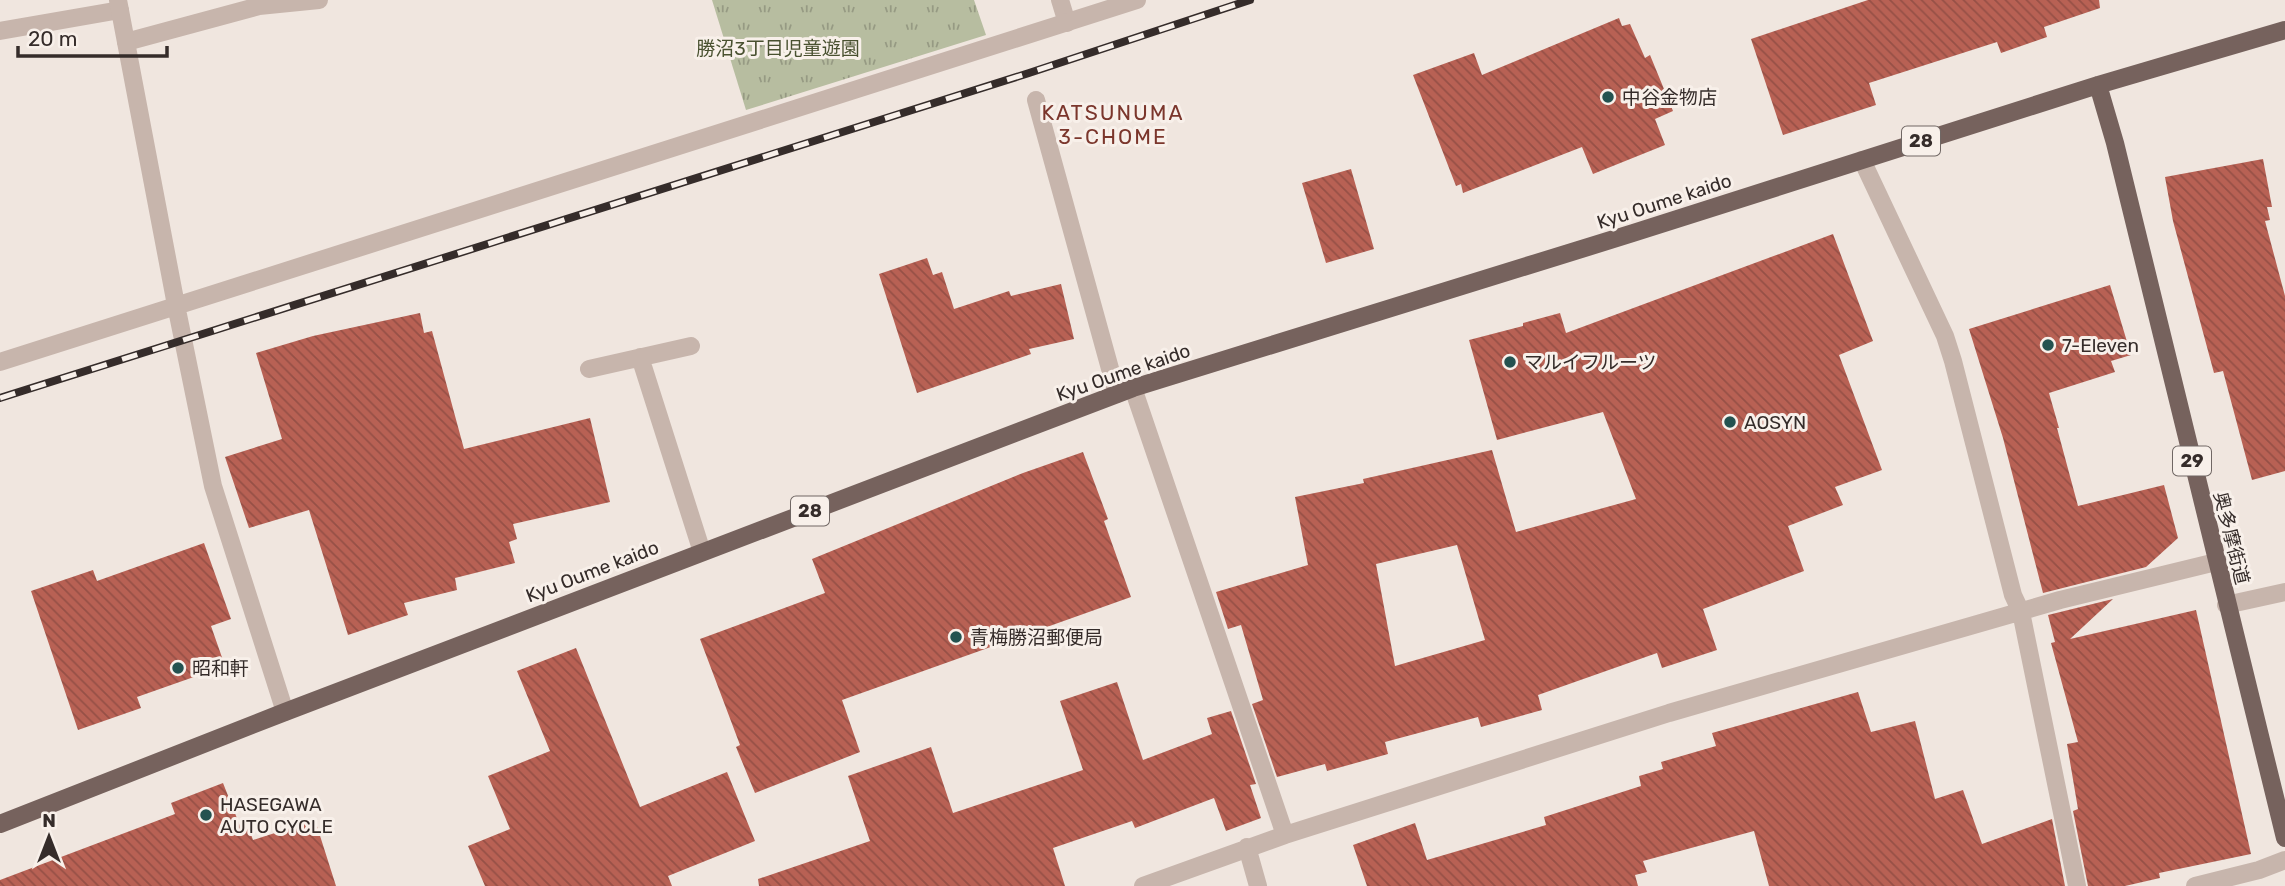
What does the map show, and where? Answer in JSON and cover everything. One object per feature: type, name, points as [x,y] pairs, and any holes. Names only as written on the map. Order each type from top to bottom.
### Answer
[{"type":"main road","name":"Kyu Oume kaido","points":[[0,824],[285,712],[1125,391],[2098,85],[2285,30]]},
{"type":"main road","name":"奥多摩街道","points":[[2098,85],[2115,143],[2285,838]]},
{"type":"street","points":[[126,42],[259,6],[319,0]]},
{"type":"street","points":[[1060,0],[1067,23]]},
{"type":"street","points":[[0,362],[1137,0]]},
{"type":"street","points":[[0,31],[119,5],[213,486],[285,712]]},
{"type":"street","points":[[1036,100],[1125,391],[1284,835]]},
{"type":"street","points":[[1862,160],[1945,336],[1964,399],[2013,595],[2021,612],[2077,886]]},
{"type":"street","points":[[589,369],[691,346]]},
{"type":"street","points":[[640,357],[702,552]]},
{"type":"street","points":[[1143,886],[1247,847],[1669,713],[2060,600],[2216,562]]},
{"type":"street","points":[[2226,605],[2285,592]]},
{"type":"street","points":[[1247,847],[1258,886]]},
{"type":"street","points":[[2195,886],[2259,870],[2285,860]]},
{"type":"green space","name":"勝沼3丁目児童遊園","points":[[712,0],[974,0],[986,35],[746,110]]},
{"type":"building","points":[[1868,0],[2099,0],[2100,8],[2044,27],[2047,37],[2001,53],[1997,42],[1869,83],[1876,105],[1783,135],[1751,39]]},
{"type":"building","points":[[1619,18],[1622,26],[1630,24],[1645,58],[1650,55],[1673,111],[1655,119],[1665,145],[1593,174],[1582,147],[1463,193],[1461,184],[1456,186],[1413,75],[1474,53],[1482,75]]},
{"type":"building","points":[[2263,159],[2272,207],[2267,207],[2270,220],[2265,221],[2285,296],[2285,471],[2252,480],[2223,371],[2214,373],[2173,221],[2165,177]]},
{"type":"building","points":[[1351,169],[1374,249],[1326,263],[1302,183]]},
{"type":"building","points":[[1833,234],[1873,341],[1839,355],[1882,470],[1835,487],[1843,505],[1788,526],[1804,571],[1703,609],[1717,650],[1662,668],[1657,653],[1538,695],[1542,710],[1481,727],[1478,717],[1385,742],[1388,754],[1327,771],[1325,764],[1277,777],[1252,704],[1263,700],[1241,625],[1228,629],[1216,592],[1308,565],[1295,497],[1364,483],[1363,479],[1492,450],[1516,532],[1636,499],[1603,412],[1497,440],[1469,340],[1560,313],[1566,333]],"holes":[[[1457,545],[1485,640],[1395,666],[1376,564]]]},
{"type":"building","points":[[927,258],[933,275],[942,272],[954,309],[1009,291],[1011,296],[1061,284],[1074,339],[1029,349],[1031,354],[917,393],[879,274]]},
{"type":"building","points":[[2110,285],[2131,355],[2111,361],[2115,372],[2049,393],[2057,428],[2078,506],[2164,485],[2178,538],[2146,567],[2043,593],[2003,438],[1969,329]]},
{"type":"building","points":[[420,313],[424,333],[432,331],[464,449],[590,418],[610,502],[513,524],[517,539],[509,542],[515,563],[455,578],[457,590],[404,603],[408,615],[348,635],[309,510],[249,528],[225,457],[282,439],[256,353],[313,336]]},
{"type":"building","points":[[1083,452],[1108,519],[1104,521],[1131,597],[842,700],[860,752],[755,793],[736,747],[740,745],[700,639],[825,593],[812,559],[1023,473]]},
{"type":"building","points":[[204,543],[231,619],[211,626],[225,666],[137,697],[141,708],[78,730],[31,591],[93,570],[97,581]]},
{"type":"building","points":[[2113,599],[2070,639],[2196,610],[2251,854],[2159,873],[2160,878],[2125,886],[2088,886],[2073,811],[2078,809],[2067,744],[2078,742],[2051,643],[2055,642],[2048,615]]},
{"type":"building","points":[[576,648],[640,807],[727,772],[755,841],[668,876],[672,886],[485,886],[468,846],[510,829],[488,776],[550,751],[517,671]]},
{"type":"building","points":[[1117,682],[1143,760],[1212,734],[1207,718],[1231,711],[1256,784],[1250,785],[1261,818],[1226,831],[1214,798],[1135,828],[1132,821],[1053,848],[1065,886],[759,886],[758,879],[870,841],[848,776],[931,747],[953,813],[1083,770],[1060,701]]},
{"type":"building","points":[[1858,692],[1871,732],[1915,721],[1935,799],[1963,790],[1982,844],[2052,819],[2065,886],[1769,886],[1754,831],[1643,861],[1647,872],[1635,875],[1638,886],[1367,886],[1353,845],[1415,823],[1427,860],[1546,825],[1544,817],[1641,786],[1639,776],[1663,769],[1661,762],[1716,746],[1712,733]]},
{"type":"building","points":[[223,783],[242,831],[249,829],[253,840],[315,820],[336,886],[0,886],[0,880],[175,814],[171,803]]},
{"type":"railway","points":[[0,398],[1029,73],[1250,0]]},
{"type":"place","name":"中谷金物店","points":[[1608,97]]},
{"type":"place","name":"7-Eleven","points":[[2048,345]]},
{"type":"place","name":"マルイフルーツ","points":[[1510,362]]},
{"type":"place","name":"AOSYN","points":[[1730,422]]},
{"type":"place","name":"青梅勝沼郵便局","points":[[956,637]]},
{"type":"place","name":"昭和軒","points":[[178,668]]},
{"type":"place","name":"HASEGAWA AUTO CYCLE","points":[[206,815]]},
{"type":"district","name":"KATSUNUMA 3-CHOME","points":[[1113,125]]}]
